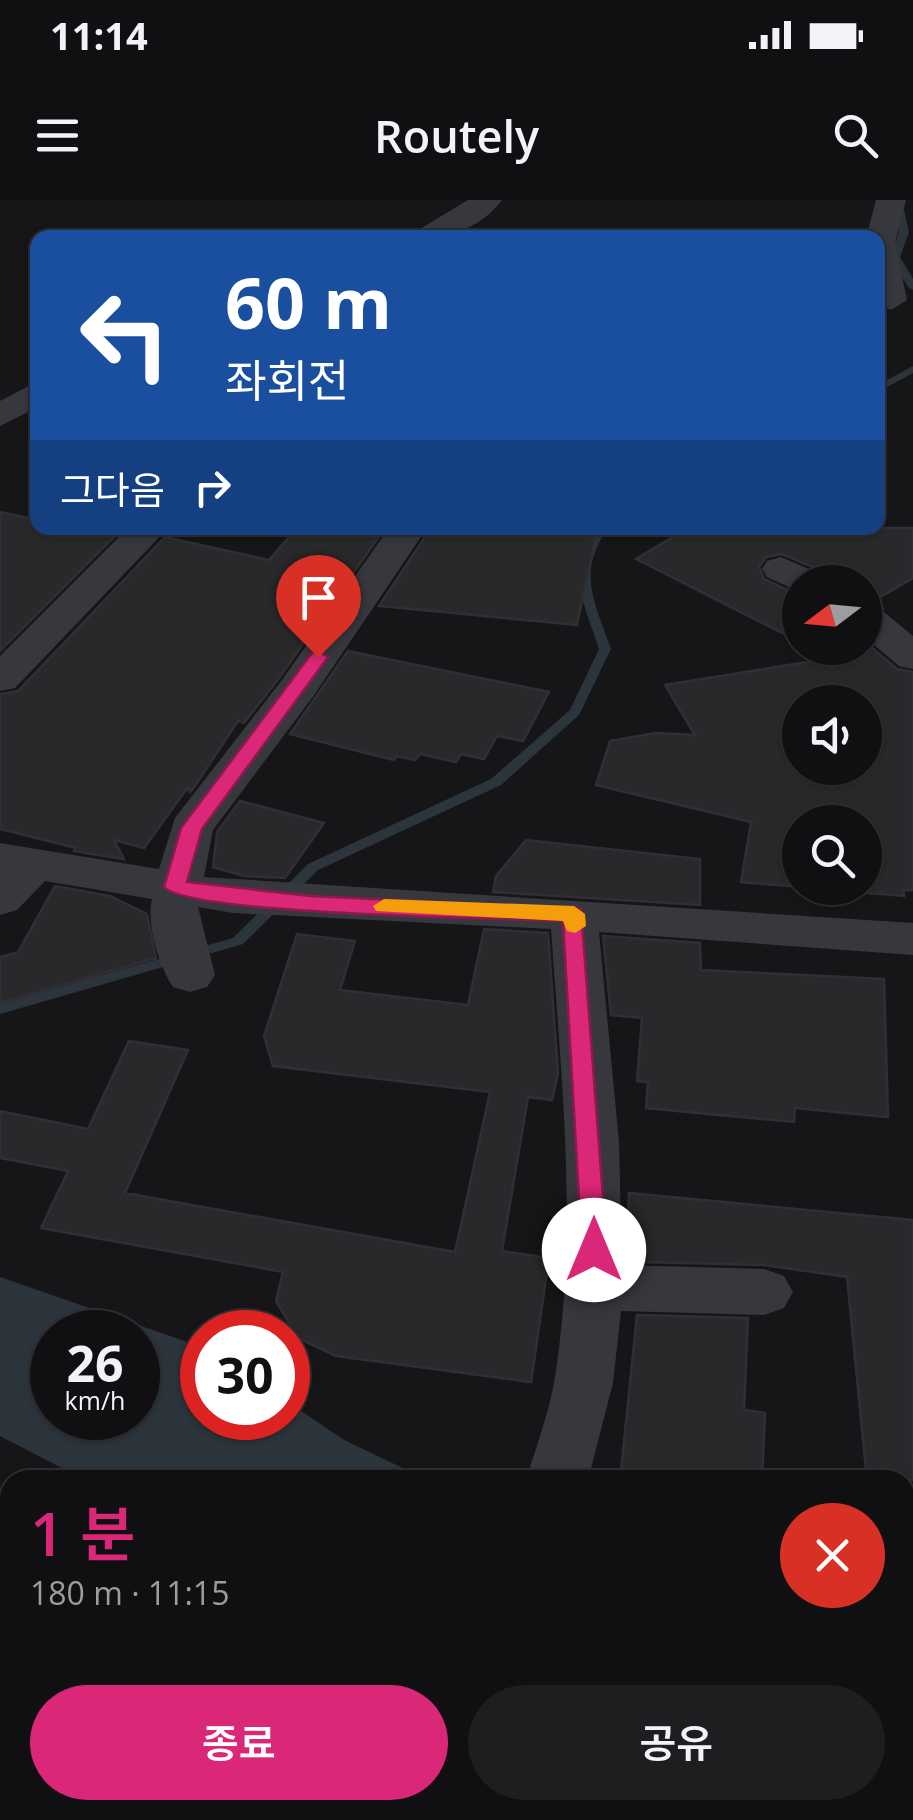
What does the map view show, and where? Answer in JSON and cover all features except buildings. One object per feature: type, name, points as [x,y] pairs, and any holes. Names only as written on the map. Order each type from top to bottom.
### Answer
[{"type":"street","points":[[439,230],[458,222],[487,200]]},
{"type":"street","points":[[883,230],[890,200]]},
{"type":"street","points":[[885,260],[896,299]]},
{"type":"street","points":[[0,416],[30,396]]},
{"type":"street","points":[[0,679],[142,535]]},
{"type":"street","points":[[186,959],[173,912],[175,887],[192,828],[297,689],[403,535]]},
{"type":"street","points":[[882,631],[913,658]]},
{"type":"street","points":[[0,899],[17,860],[233,897],[574,914],[913,940]]},
{"type":"street","points":[[561,1470],[586,1373],[594,1287],[595,1212],[574,914]]},
{"type":"street","points":[[594,1287],[764,1292]]},
{"type":"shaded area","points":[[0,1277],[95,1310],[30,1310],[30,1440],[160,1440],[160,1332],[180,1339],[180,1440],[310,1440],[310,1417],[344,1440],[407,1470],[66,1470],[0,1436]]},
{"type":"waterway","points":[[898,200],[904,232],[895,257],[913,287]]},
{"type":"waterway","points":[[885,385],[913,369]]},
{"type":"waterway","points":[[0,1009],[238,941],[313,867],[496,782],[575,712],[605,649],[584,572],[586,557],[597,535]]},
{"type":"slow traffic","points":[[384,906],[574,914],[575,926]]},
{"type":"route","points":[[318,657],[192,828],[175,887],[233,897],[310,903],[574,914],[595,1212],[594,1250]]}]
